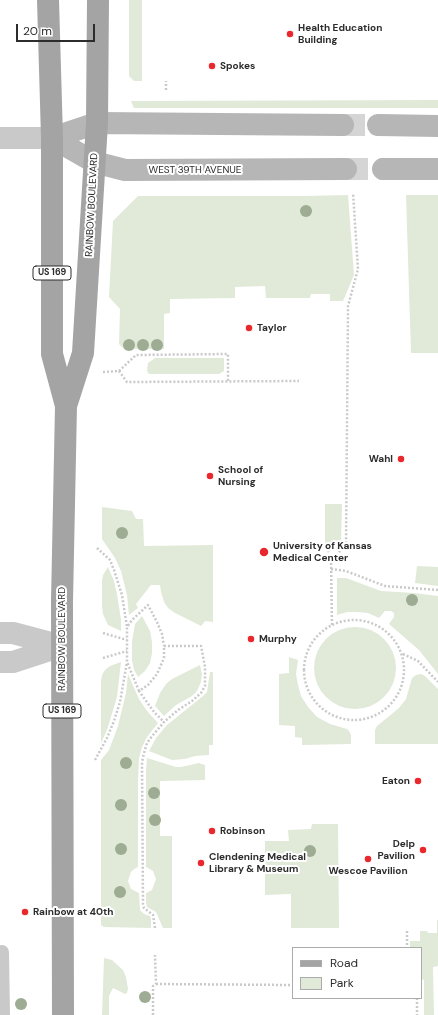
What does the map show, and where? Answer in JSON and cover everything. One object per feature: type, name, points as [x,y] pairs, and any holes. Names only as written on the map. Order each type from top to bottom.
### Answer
[{"type":"main road","name":"RAINBOW BOULEVARD","points":[[48,0],[52,138],[52,354],[66,406],[62,646],[63,1015]]},
{"type":"main road","name":"RAINBOW BOULEVARD","points":[[66,406],[83,353],[96,123],[98,0]]},
{"type":"main road","name":"WEST 39TH AVENUE","points":[[52,138],[96,123],[342,125]]},
{"type":"main road","points":[[378,125],[438,126]]},
{"type":"main road","name":"WEST 39TH AVENUE","points":[[52,138],[94,162],[125,170],[346,169]]},
{"type":"main road","points":[[383,169],[438,170]]},
{"type":"street","name":"WEST 39TH AVENUE","points":[[0,138],[52,138]]},
{"type":"street","points":[[0,633],[13,633],[62,646]]},
{"type":"street","points":[[0,662],[13,662],[62,646]]},
{"type":"lane","points":[[2,952],[4,1015]]},
{"type":"path","points":[[166,81],[166,90]]},
{"type":"path","points":[[332,625],[331,560],[346,545],[348,306],[358,269],[352,190]]},
{"type":"path","points":[[100,372],[119,371],[136,355],[228,354],[228,381]]},
{"type":"path","points":[[119,371],[127,382],[299,380]]},
{"type":"path","points":[[96,548],[110,560],[114,570],[122,595],[127,627],[127,662],[120,702],[108,738],[96,760]]},
{"type":"path","points":[[331,569],[346,571],[385,586],[438,590]]},
{"type":"path","points":[[127,627],[148,605],[162,634],[164,658],[157,674],[148,685],[139,691]]},
{"type":"path","points":[[350,620],[367,621],[382,628],[395,639],[402,653],[405,670],[402,686],[395,701],[382,712],[367,719],[350,720],[334,716],[320,707],[310,694],[304,678],[304,662],[310,646],[320,633],[334,624],[350,620]]},
{"type":"path","points":[[103,633],[127,640]]},
{"type":"path","points":[[155,928],[153,915],[144,908],[143,904],[142,762],[147,744],[164,722],[201,693],[205,686],[206,674],[201,646],[164,646]]},
{"type":"path","points":[[103,658],[127,651]]},
{"type":"path","points":[[402,653],[418,661],[438,682]]},
{"type":"path","points":[[127,662],[139,691],[154,712],[164,722]]},
{"type":"path","points":[[407,931],[407,947]]},
{"type":"path","points":[[153,1015],[153,986],[156,984],[155,955]]},
{"type":"path","points":[[156,984],[292,985]]},
{"type":"path","points":[[416,999],[416,1015]]},
{"type":"green space","points":[[129,0],[142,0],[142,81],[134,81],[129,76]]},
{"type":"green space","points":[[438,100],[438,108],[134,108],[131,101]]},
{"type":"green space","points":[[348,195],[354,275],[343,301],[330,301],[330,294],[311,294],[310,298],[266,298],[265,286],[235,287],[235,298],[170,299],[170,313],[164,314],[164,349],[124,349],[119,344],[120,309],[109,297],[113,221],[138,196]]},
{"type":"green space","points":[[406,195],[438,195],[438,353],[411,353]]},
{"type":"green space","points":[[155,358],[224,358],[224,371],[219,374],[149,374],[147,371],[148,363]]},
{"type":"green space","points":[[325,504],[342,504],[341,543],[328,553],[325,549]]},
{"type":"green space","points":[[102,507],[132,511],[136,519],[143,519],[144,546],[213,545],[213,622],[205,621],[201,626],[175,613],[168,608],[164,602],[160,585],[151,585],[136,604],[138,608],[129,615],[127,595],[121,571],[115,558],[102,539]]},
{"type":"green space","points":[[417,566],[438,567],[438,586],[415,583]]},
{"type":"green space","points":[[108,567],[114,581],[117,594],[121,631],[108,625],[103,614],[102,581],[103,575]]},
{"type":"green space","points":[[337,578],[346,578],[381,591],[438,596],[438,674],[419,650],[389,624],[394,617],[394,613],[391,611],[385,611],[379,618],[368,613],[357,612],[347,612],[337,615]]},
{"type":"green space","points":[[142,616],[150,631],[152,653],[150,663],[145,671],[138,677],[134,670],[132,660],[132,641],[135,624]]},
{"type":"green space","points":[[347,627],[363,627],[378,634],[389,645],[396,660],[396,676],[393,684],[384,697],[371,706],[363,709],[347,709],[332,702],[321,691],[314,676],[314,660],[321,645],[332,634]]},
{"type":"green space","points":[[289,657],[298,660],[296,674],[298,685],[301,696],[308,707],[317,717],[330,724],[347,729],[351,735],[351,744],[302,745],[302,738],[295,737],[295,726],[279,725],[279,674],[289,673]]},
{"type":"green space","points":[[121,662],[117,697],[107,730],[101,743],[102,675],[110,666]]},
{"type":"green space","points":[[200,665],[202,674],[201,682],[197,691],[192,696],[176,705],[164,716],[155,706],[160,693],[166,684],[172,679]]},
{"type":"green space","points":[[210,672],[213,672],[213,745],[209,745],[209,755],[172,760],[149,751],[156,738],[167,725],[207,692]]},
{"type":"green space","points":[[128,674],[139,699],[158,723],[147,737],[139,758],[138,867],[131,872],[128,881],[131,889],[139,893],[140,910],[144,914],[150,916],[151,928],[104,927],[101,925],[101,760],[109,750],[118,726],[126,693]]},
{"type":"green space","points":[[421,674],[438,689],[438,744],[375,744],[375,730],[377,726],[399,708],[406,699],[412,678]]},
{"type":"green space","points":[[147,758],[176,767],[199,763],[205,765],[205,780],[160,781],[160,836],[172,836],[172,928],[163,928],[156,912],[147,907],[146,903],[146,893],[152,890],[156,879],[153,871],[146,867]]},
{"type":"green space","points":[[312,824],[338,824],[339,928],[291,928],[291,894],[265,895],[265,841],[289,841],[288,830],[311,829]]},
{"type":"green space","points":[[438,920],[438,966],[433,967],[434,1015],[424,1015],[422,947],[410,947],[410,941],[420,941],[420,931],[437,933]]},
{"type":"green space","points":[[104,958],[112,960],[123,970],[128,989],[127,993],[125,994],[113,988],[109,996],[109,1015],[102,1015]]},
{"type":"tunnel","points":[[343,125],[378,125]]},
{"type":"tunnel","points":[[346,169],[383,169]]},
{"type":"place","name":"Health Education Building","points":[[290,34]]},
{"type":"place","name":"Spokes","points":[[212,66]]},
{"type":"place","name":"Taylor","points":[[249,328]]},
{"type":"place","name":"Wahl","points":[[401,459]]},
{"type":"place","name":"School of Nursing","points":[[210,476]]},
{"type":"place","name":"University of Kansas Medical Center","points":[[264,552]]},
{"type":"place","name":"Murphy","points":[[251,639]]},
{"type":"place","name":"Eaton","points":[[418,781]]},
{"type":"place","name":"Robinson","points":[[212,831]]},
{"type":"place","name":"Delp Pavilion","points":[[423,850]]},
{"type":"place","name":"Wescoe Pavilion","points":[[368,859]]},
{"type":"place","name":"Clendening Medical Library & Museum","points":[[201,863]]},
{"type":"place","name":"Rainbow at 40th","points":[[25,912]]}]
